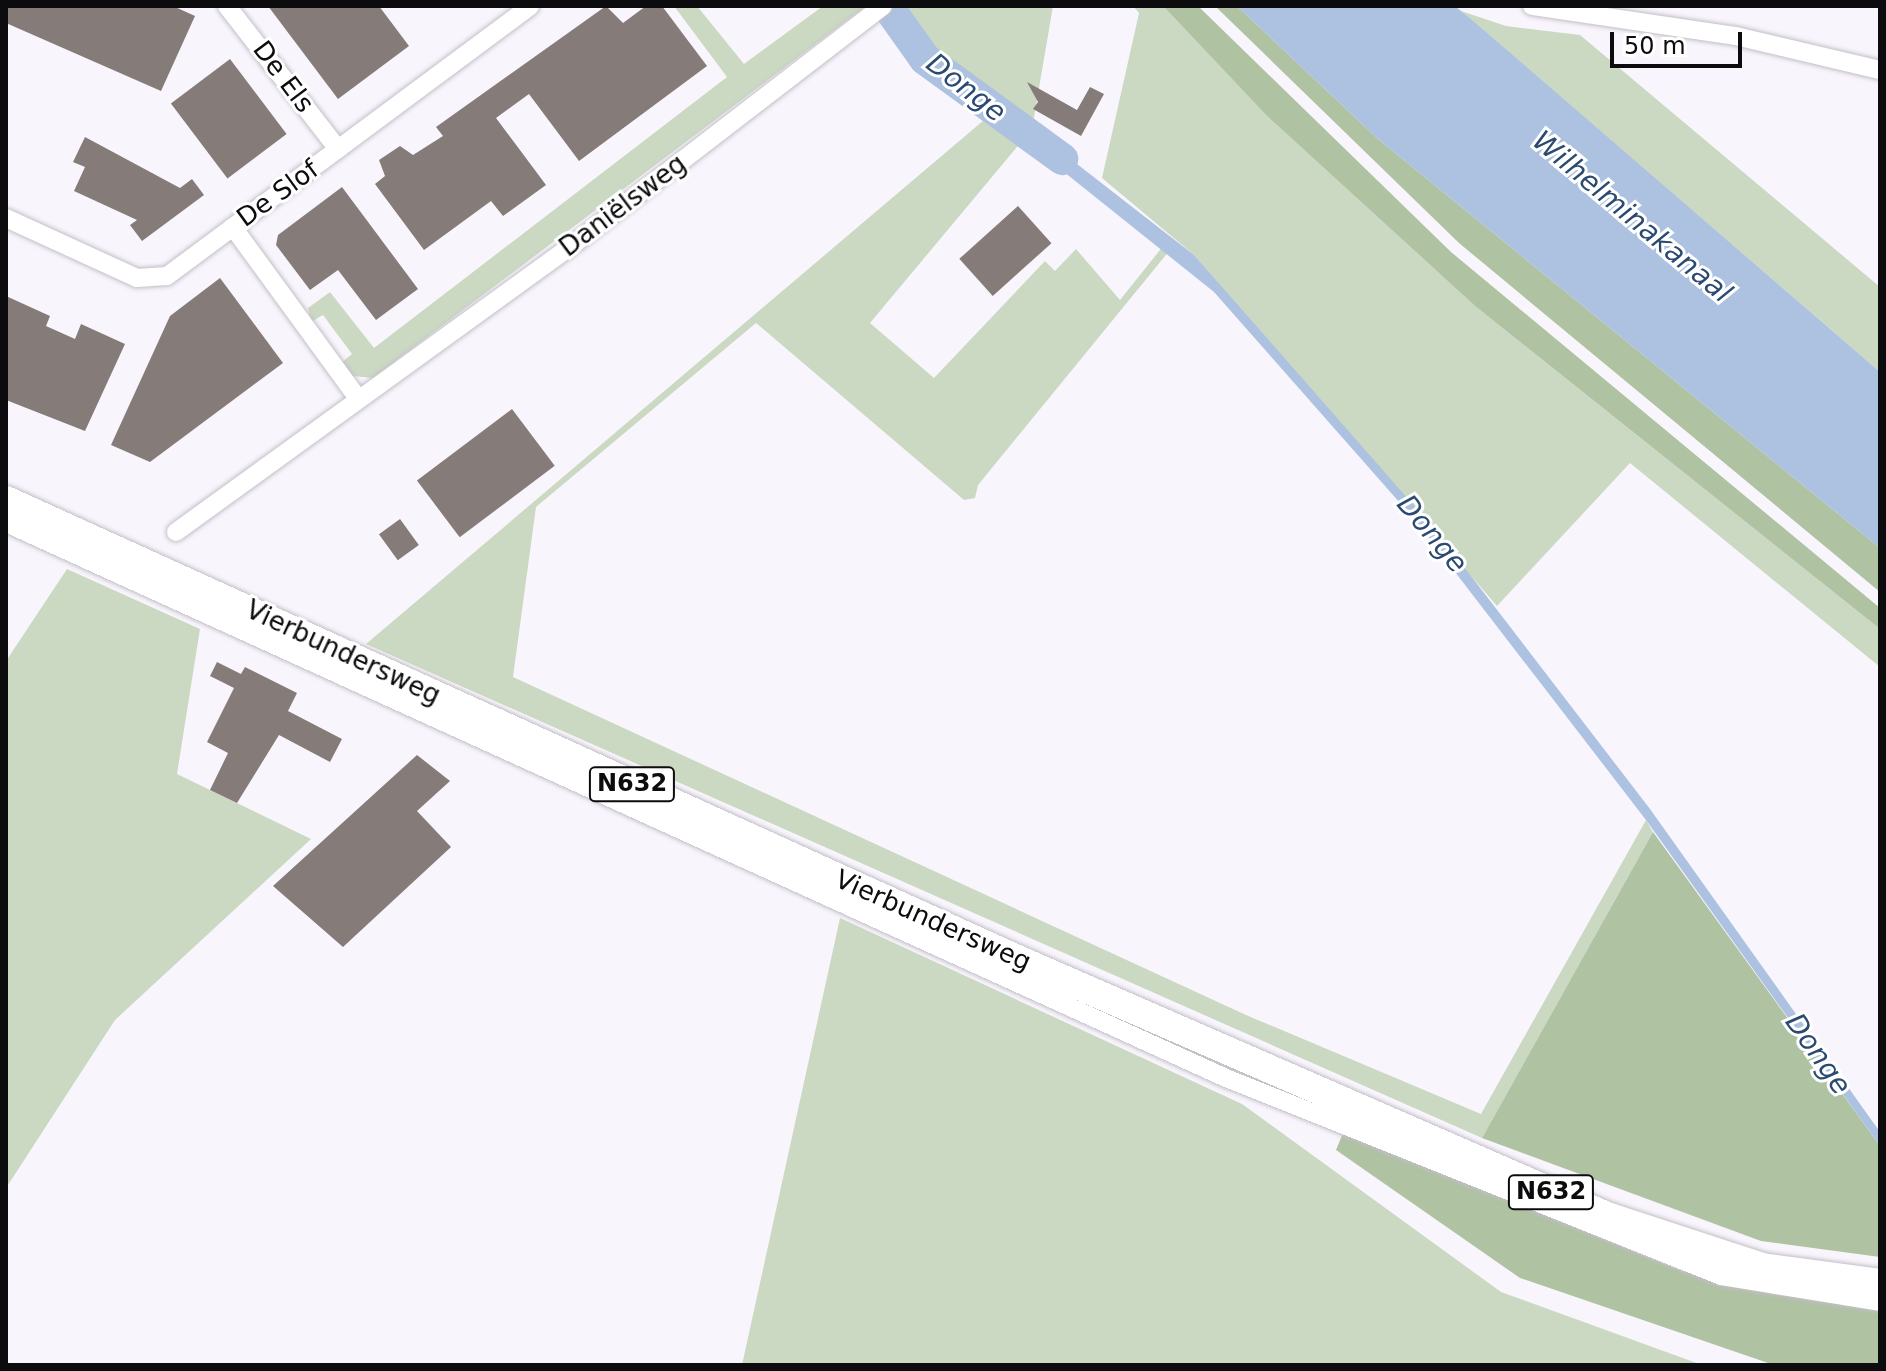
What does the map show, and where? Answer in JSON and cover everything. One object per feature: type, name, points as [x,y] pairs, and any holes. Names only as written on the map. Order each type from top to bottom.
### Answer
[{"type":"main road","name":"Vierbundersweg","points":[[6,500],[222,608],[1018,971],[1330,1109],[1709,1252],[1812,1277],[1880,1283]]},
{"type":"street","name":"De Els","points":[[227,6],[338,149]]},
{"type":"street","name":"De Slof","points":[[6,218],[137,278],[167,276],[530,6]]},
{"type":"street","name":"Daniëlsweg","points":[[176,532],[357,397],[570,247],[883,6]]},
{"type":"street","points":[[1532,6],[1736,36],[1880,70]]},
{"type":"street","points":[[233,227],[357,397]]},
{"type":"street","name":"Vierbundersweg","points":[[6,523],[222,608]]},
{"type":"street","name":"Vierbundersweg","points":[[1330,1109],[1721,1276],[1880,1302]]},
{"type":"green space","points":[[674,6],[697,6],[744,64],[823,6],[866,6],[373,378],[353,376],[341,363],[352,354],[323,315],[311,322],[308,308],[330,292],[374,348],[727,77]]},
{"type":"green space","points":[[902,6],[1053,6],[1032,129],[870,323],[934,378],[1045,261],[1055,271],[1076,249],[1120,300],[1164,245],[1170,250],[978,485],[975,498],[964,500],[756,323],[536,507],[513,677],[1246,1015],[1481,1114],[1646,820],[1653,832],[1482,1138],[366,644],[997,109],[919,50],[892,15]]},
{"type":"green space","points":[[1133,6],[1163,6],[1266,115],[1475,306],[1880,629],[1880,667],[1630,463],[1497,606],[1194,255],[1102,178],[1139,13]]},
{"type":"green space","points":[[1163,6],[1198,6],[1451,252],[1880,608],[1880,629],[1475,306],[1266,115]]},
{"type":"green space","points":[[1215,6],[1237,6],[1378,139],[1880,548],[1880,592],[1459,243]]},
{"type":"green space","points":[[1461,11],[1506,26],[1580,35],[1880,287],[1880,372]]},
{"type":"green space","points":[[67,569],[200,629],[177,774],[311,839],[115,1020],[6,1188],[6,661]]},
{"type":"green space","points":[[1653,832],[1880,1146],[1880,1257],[1761,1241],[1482,1138]]},
{"type":"green space","points":[[840,918],[1242,1104],[1501,1292],[1702,1365],[742,1365]]},
{"type":"green space","points":[[1343,1133],[1682,1271],[1778,1295],[1880,1307],[1880,1365],[1774,1365],[1520,1278],[1336,1150]]},
{"type":"water","name":"Wilhelminakanaal","points":[[1237,6],[1455,6],[1472,20],[1880,372],[1880,548],[1378,139]]},
{"type":"water","points":[[1032,129],[1194,255],[1438,533],[1650,809],[1880,1132],[1880,1146],[1646,820],[1415,520],[1214,292],[1024,140]]},
{"type":"building","points":[[6,6],[173,6],[195,16],[161,91],[6,23]]},
{"type":"building","points":[[268,6],[379,6],[409,46],[338,99]]},
{"type":"building","points":[[606,6],[623,23],[646,6],[662,6],[707,66],[579,161],[529,94],[496,118],[546,185],[503,216],[491,201],[424,250],[375,184],[385,176],[379,160],[400,146],[413,155],[443,136],[436,127]]},
{"type":"building","points":[[230,59],[287,134],[227,179],[171,104]]},
{"type":"building","points":[[1027,82],[1077,110],[1090,87],[1104,94],[1081,136],[1033,109],[1038,102]]},
{"type":"building","points":[[85,137],[180,188],[192,179],[204,195],[142,241],[130,225],[137,220],[74,191],[85,167],[73,162]]},
{"type":"building","points":[[342,187],[418,289],[376,320],[338,270],[310,290],[276,245],[278,235]]},
{"type":"building","points":[[1018,206],[1051,243],[993,296],[959,259]]},
{"type":"building","points":[[220,278],[283,363],[150,462],[111,445],[170,316]]},
{"type":"building","points":[[6,296],[50,316],[46,326],[75,339],[81,324],[125,344],[85,431],[6,400]]},
{"type":"building","points":[[512,409],[555,466],[460,537],[417,481]]},
{"type":"building","points":[[400,519],[419,545],[398,560],[379,534]]},
{"type":"building","points":[[217,662],[241,674],[245,667],[297,693],[288,711],[342,739],[330,762],[279,735],[237,803],[210,790],[228,753],[207,742],[234,688],[210,676]]},
{"type":"building","points":[[417,755],[450,781],[417,811],[451,847],[343,947],[273,886]]},
{"type":"waterway","name":"Donge","points":[[893,14],[925,59],[1062,159]]}]
